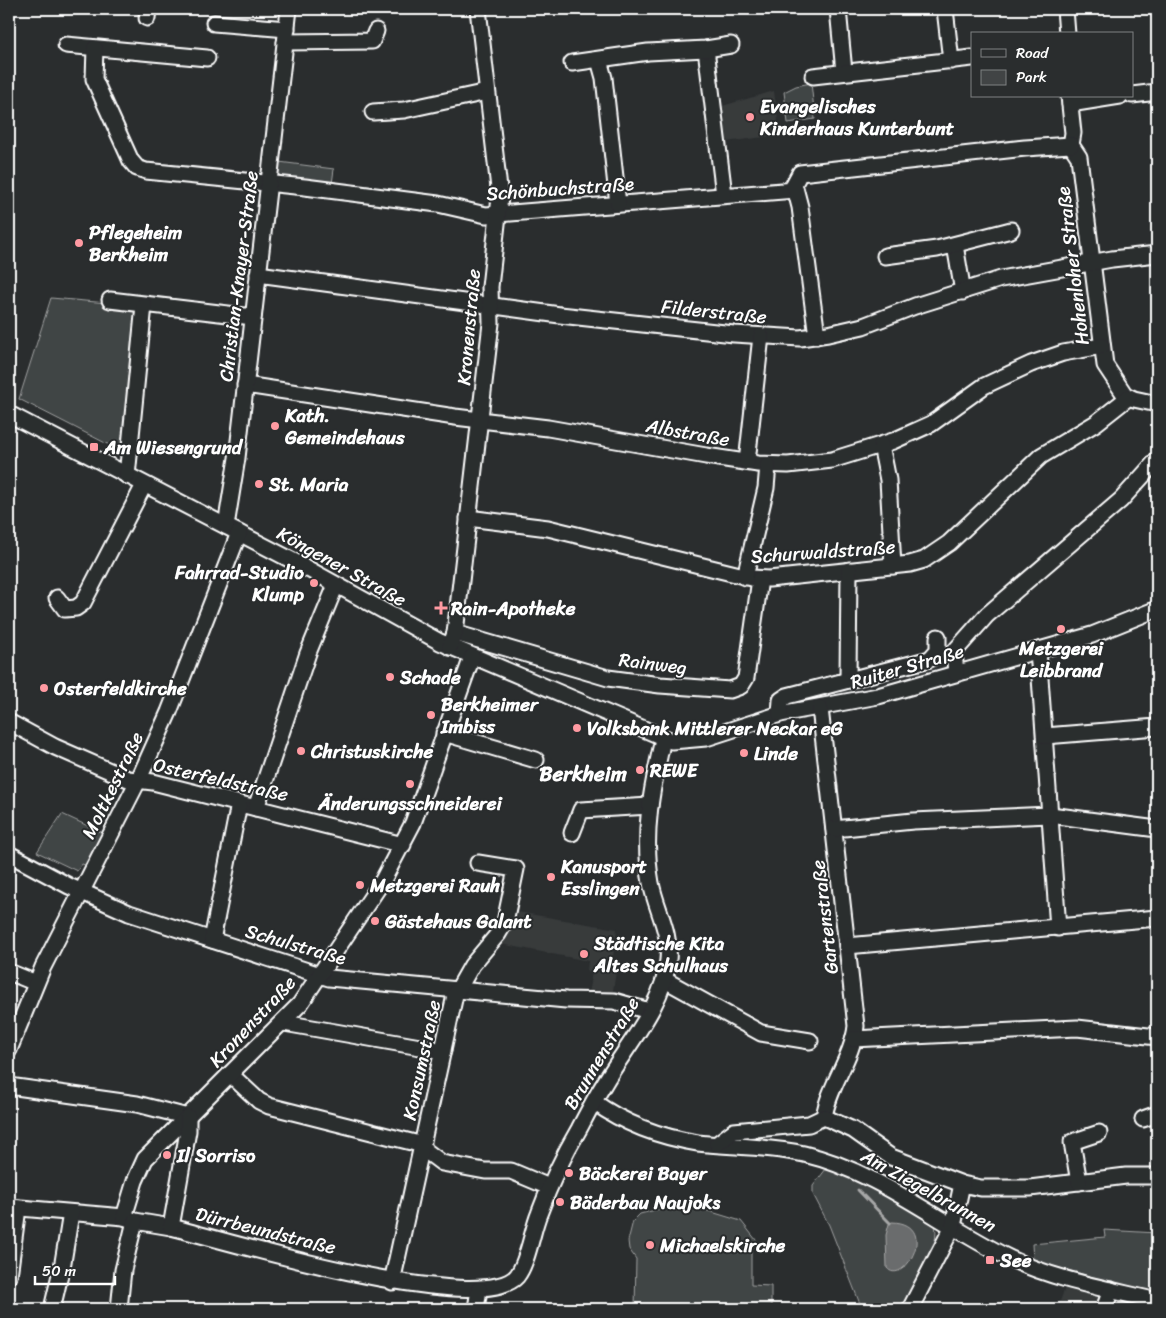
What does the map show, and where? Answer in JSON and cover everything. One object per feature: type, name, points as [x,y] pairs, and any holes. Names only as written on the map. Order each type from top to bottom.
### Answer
[{"type":"street","name":"Christian-Knayer-Straße","points":[[232,530],[245,385],[289,9]]},
{"type":"street","name":"Kronenstraße","points":[[453,640],[491,323],[490,287],[500,190],[478,9]]},
{"type":"street","points":[[838,9],[844,72]]},
{"type":"street","points":[[945,9],[951,61]]},
{"type":"street","points":[[1065,9],[1067,32]]},
{"type":"street","points":[[214,23],[286,36],[372,41],[376,31]]},
{"type":"street","points":[[66,45],[207,58]]},
{"type":"street","points":[[572,63],[648,52],[706,49],[731,45]]},
{"type":"street","name":"Schönbuchstraße","points":[[95,48],[94,78],[131,161],[137,168],[146,171],[269,183],[438,204],[483,215],[724,196],[796,184],[805,172],[1033,147],[1072,145]]},
{"type":"street","points":[[706,49],[724,196]]},
{"type":"street","points":[[813,76],[971,58]]},
{"type":"street","points":[[599,60],[604,78],[618,204]]},
{"type":"street","points":[[373,112],[404,110],[487,92]]},
{"type":"street","points":[[1134,94],[1157,92]]},
{"type":"street","points":[[1070,100],[1095,98]]},
{"type":"street","name":"Hohenloher Straße","points":[[1070,100],[1073,133],[1072,145],[1080,157],[1102,346],[1107,370],[1121,391],[1129,397]]},
{"type":"street","points":[[796,184],[817,336]]},
{"type":"street","points":[[885,256],[955,244],[1011,230]]},
{"type":"street","points":[[955,244],[963,292]]},
{"type":"street","name":"Filderstraße","points":[[258,274],[490,307],[761,336],[817,336],[863,326],[1001,279],[1157,254]]},
{"type":"street","points":[[110,300],[253,317]]},
{"type":"street","points":[[127,476],[144,305]]},
{"type":"street","points":[[747,462],[761,336]]},
{"type":"street","name":"Albstraße","points":[[245,385],[456,417],[548,428],[768,465],[825,461],[881,445],[924,428],[984,386],[1031,364],[1063,353],[1102,346]]},
{"type":"street","points":[[1129,397],[1157,404]]},
{"type":"street","name":"Schurwaldstraße","points":[[468,518],[548,528],[744,577],[760,579],[917,562],[942,548],[1042,456],[1096,423],[1129,397]]},
{"type":"street","name":"Köngener Straße","points":[[9,414],[336,585],[453,640],[472,657],[663,739]]},
{"type":"street","points":[[881,445],[888,480],[893,566]]},
{"type":"street","points":[[956,673],[954,652],[978,624],[1125,496],[1157,460]]},
{"type":"street","points":[[744,577],[766,488],[768,465]]},
{"type":"street","points":[[57,598],[67,609],[80,606],[86,599],[144,485]]},
{"type":"street","name":"Moltkestraße","points":[[9,1050],[36,983],[138,781],[168,712],[232,530]]},
{"type":"street","points":[[848,678],[849,570]]},
{"type":"street","name":"Rainweg","points":[[453,640],[608,678],[660,685],[730,690],[741,686],[746,678],[760,579]]},
{"type":"street","points":[[256,808],[308,653],[336,585]]},
{"type":"street","name":"Ruiter Straße","points":[[663,739],[679,742],[706,738],[780,714],[864,700],[1109,629],[1157,609]]},
{"type":"street","points":[[780,714],[781,700],[784,697],[848,678],[928,660],[938,650],[938,637]]},
{"type":"street","points":[[1038,650],[1058,928]]},
{"type":"street","name":"Kronenstraße","points":[[120,1309],[123,1270],[135,1180],[145,1159],[165,1137],[188,1117],[284,1022],[320,974],[383,880],[403,844],[422,798],[472,657]]},
{"type":"street","name":"Gartenstraße","points":[[820,708],[855,1018],[853,1039],[828,1098],[824,1116]]},
{"type":"street","name":"Osterfeldstraße","points":[[9,722],[128,779],[153,782],[403,844]]},
{"type":"street","points":[[1045,736],[1157,726]]},
{"type":"street","points":[[444,733],[536,760]]},
{"type":"street","name":"Brunnenstraße","points":[[513,1280],[520,1271],[549,1187],[594,1102],[649,1011],[665,980],[668,948],[663,918],[652,886],[647,834],[650,806],[663,739]]},
{"type":"street","points":[[212,940],[239,804]]},
{"type":"street","points":[[572,834],[581,810],[650,806]]},
{"type":"street","points":[[834,829],[913,821],[1050,815],[1157,829]]},
{"type":"street","name":"Schulstraße","points":[[9,854],[81,892],[156,923],[335,979],[458,988],[566,1000],[614,1001],[649,1011]]},
{"type":"street","name":"Konsumstraße","points":[[392,1282],[454,1000],[458,988],[472,965],[498,934],[505,922],[516,869],[478,863]]},
{"type":"street","points":[[848,946],[1157,918]]},
{"type":"street","points":[[9,972],[36,983]]},
{"type":"street","points":[[665,980],[761,1033],[810,1041]]},
{"type":"street","points":[[284,1022],[443,1051]]},
{"type":"street","points":[[853,1039],[1077,1028],[1157,1038]]},
{"type":"street","points":[[230,1074],[259,1101],[269,1106],[423,1146],[442,1163],[485,1171],[511,1171],[549,1187]]},
{"type":"street","points":[[9,1086],[137,1104],[188,1117],[188,1131],[171,1227]]},
{"type":"street","name":"Am Ziegelbrunnen","points":[[594,1102],[614,1116],[647,1130],[680,1140],[783,1150],[845,1166],[882,1184],[996,1251],[1027,1266],[1157,1301]]},
{"type":"street","points":[[717,1144],[734,1132],[809,1124],[824,1116],[853,1130],[891,1157],[962,1184],[981,1188],[1011,1189],[1126,1176],[1157,1176]]},
{"type":"street","points":[[1080,1182],[1072,1142],[1099,1133]]},
{"type":"street","points":[[910,1309],[953,1226],[962,1184]]},
{"type":"street","points":[[9,1276],[14,1207]]},
{"type":"street","name":"Dürrbeundstraße","points":[[14,1207],[129,1219],[171,1227],[392,1282],[436,1289],[479,1289],[513,1280]]},
{"type":"street","points":[[52,1309],[71,1213]]},
{"type":"street","points":[[476,1309],[479,1289]]},
{"type":"street","points":[[1104,1309],[1111,1290]]},
{"type":"shaded area","name":"Evangelisches Kinderhaus Kunterbunt","points":[[774,91],[780,135],[726,142],[723,139],[720,118],[725,117],[722,106]]},
{"type":"shaded area","name":"Städtische Kita Altes Schulhaus","points":[[518,912],[617,929],[613,957],[620,967],[620,972],[616,972],[612,997],[588,994],[592,972],[587,971],[588,961],[501,944],[512,926],[517,925]]},
{"type":"shaded area","points":[[892,1222],[907,1225],[914,1232],[916,1242],[914,1253],[909,1262],[894,1272],[887,1268],[886,1235],[889,1224]]},
{"type":"shaded area","points":[[1065,1288],[1091,1294],[1157,1309],[1057,1309]]},
{"type":"green space","points":[[811,83],[815,119],[788,123],[784,92],[796,86]]},
{"type":"green space","points":[[279,162],[334,169],[332,184],[278,178]]},
{"type":"green space","points":[[51,298],[130,305],[136,308],[125,453],[19,399]]},
{"type":"green space","points":[[62,814],[103,833],[85,865],[82,864],[77,871],[37,852]]},
{"type":"green space","points":[[826,1169],[865,1184],[934,1223],[936,1232],[935,1243],[931,1255],[911,1292],[898,1309],[862,1309],[829,1225],[813,1194],[813,1186]]},
{"type":"green space","points":[[682,1203],[741,1221],[760,1245],[751,1249],[751,1285],[771,1286],[771,1309],[635,1309],[636,1259],[629,1249],[628,1241],[633,1221],[640,1214]]},
{"type":"green space","points":[[1104,1230],[1157,1233],[1157,1294],[1033,1261],[1032,1244],[1105,1237]]},
{"type":"waterway","points":[[858,1190],[890,1223]]},
{"type":"place","name":"Evangelisches Kinderhaus Kunterbunt","points":[[750,117]]},
{"type":"place","name":"Pflegeheim Berkheim","points":[[79,243]]},
{"type":"place","name":"Kath. Gemeindehaus","points":[[275,426]]},
{"type":"place","name":"Am Wiesengrund","points":[[94,447]]},
{"type":"place","name":"St. Maria","points":[[259,484]]},
{"type":"place","name":"Fahrrad-Studio Klump","points":[[314,583]]},
{"type":"place","name":"Rain-Apotheke","points":[[441,608]]},
{"type":"place","name":"Metzgerei Leibbrand","points":[[1061,629]]},
{"type":"place","name":"Schade","points":[[390,677]]},
{"type":"place","name":"Osterfeldkirche","points":[[44,688]]},
{"type":"place","name":"Berkheimer Imbiss","points":[[431,715]]},
{"type":"place","name":"Volksbank Mittlerer Neckar eG","points":[[577,728]]},
{"type":"place","name":"Christuskirche","points":[[301,751]]},
{"type":"place","name":"Linde","points":[[744,753]]},
{"type":"place","name":"REWE","points":[[640,770]]},
{"type":"place","name":"Änderungsschneiderei","points":[[410,784]]},
{"type":"place","name":"Kanusport Esslingen","points":[[551,877]]},
{"type":"place","name":"Metzgerei Rauh","points":[[360,885]]},
{"type":"place","name":"Gästehaus Galant","points":[[375,921]]},
{"type":"place","name":"Städtische Kita Altes Schulhaus","points":[[584,954]]},
{"type":"place","name":"Il Sorriso","points":[[167,1155]]},
{"type":"place","name":"Bäckerei Bayer","points":[[569,1173]]},
{"type":"place","name":"Bäderbau Naujoks","points":[[560,1202]]},
{"type":"place","name":"Michaelskirche","points":[[650,1245]]},
{"type":"place","name":"See","points":[[990,1260]]},
{"type":"district","name":"Berkheim","points":[[583,774]]}]
